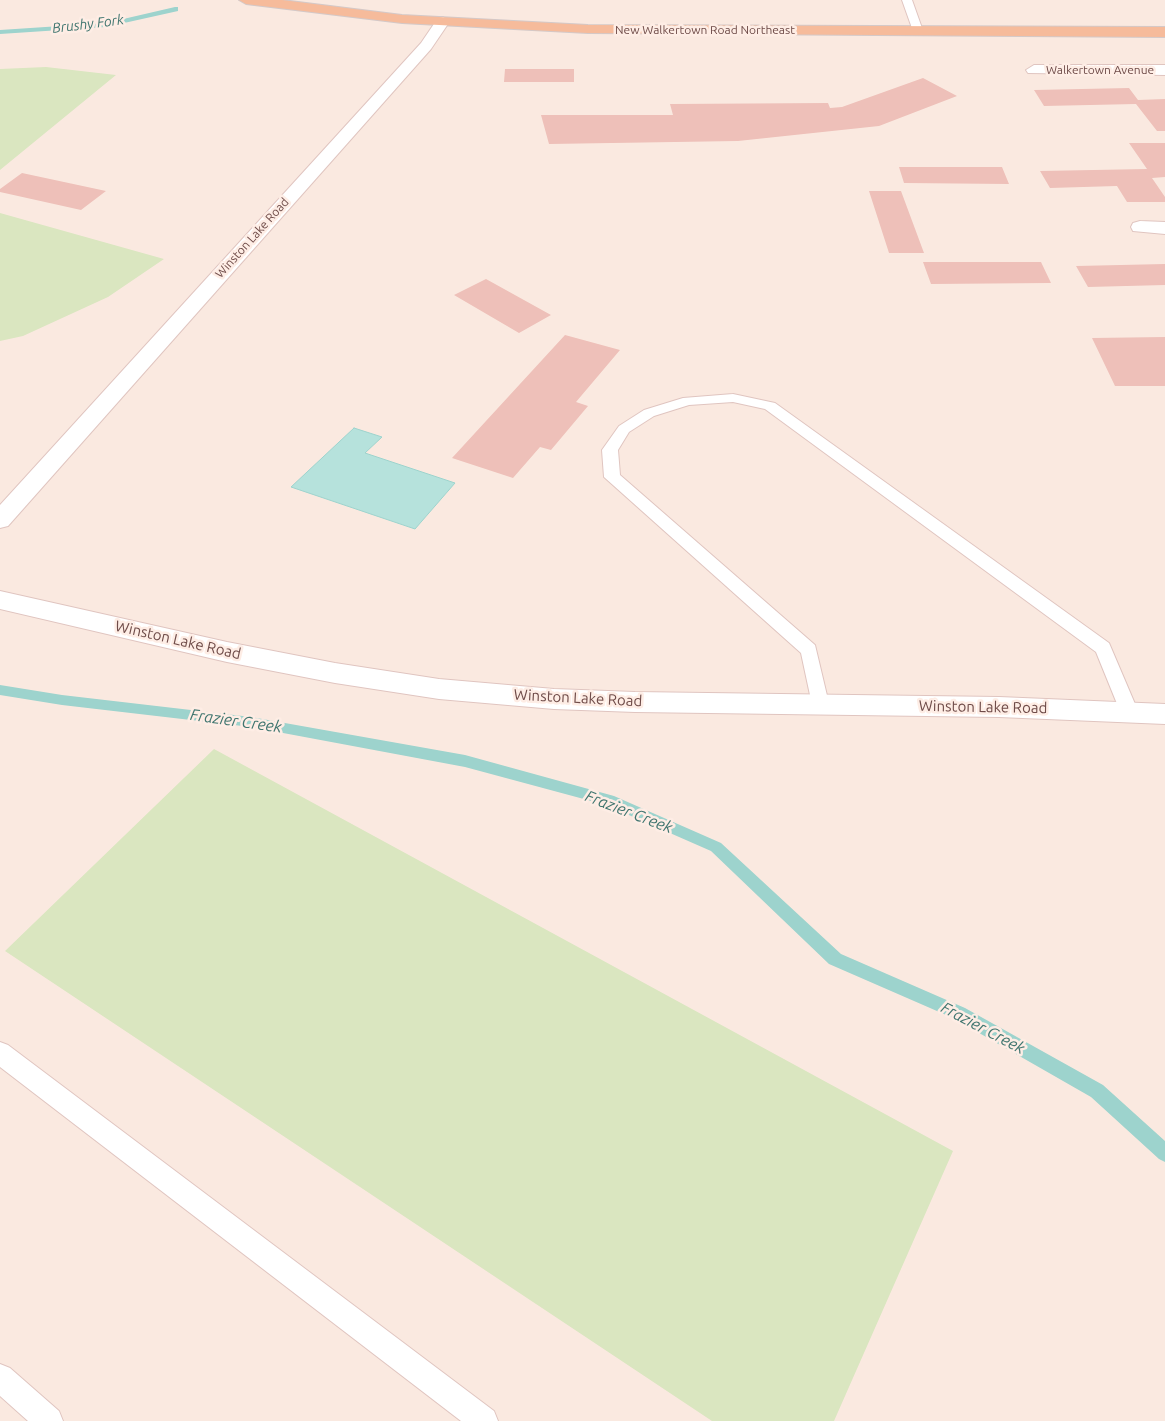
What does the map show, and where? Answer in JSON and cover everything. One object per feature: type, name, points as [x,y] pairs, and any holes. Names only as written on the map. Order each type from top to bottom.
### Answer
[{"type":"main road","name":"New Walkertown Road Northeast","points":[[246,0],[402,20],[644,30],[1165,32]]},
{"type":"street","name":"Winston Lake Road","points":[[0,520],[426,46],[442,21]]},
{"type":"street","name":"Walkertown Avenue","points":[[1034,70],[1165,70]]},
{"type":"street","points":[[1140,227],[1165,228]]},
{"type":"street","name":"Winston Lake Road","points":[[0,600],[237,654],[335,673],[439,689],[563,699],[1129,710],[1165,714]]},
{"type":"lane","points":[[906,0],[918,31]]},
{"type":"lane","points":[[820,704],[809,650],[612,477],[610,450],[624,429],[649,413],[688,401],[733,398],[770,406],[1103,648],[1129,710]]},
{"type":"lane","points":[[0,1053],[484,1421]]},
{"type":"lane","points":[[0,1378],[49,1421]]},
{"type":"green space","points":[[46,67],[116,75],[0,170],[0,69]]},
{"type":"green space","points":[[0,213],[164,259],[108,297],[23,336],[0,341]]},
{"type":"green space","points":[[214,749],[953,1151],[834,1421],[712,1421],[5,951]]},
{"type":"water","points":[[354,428],[382,437],[365,453],[455,483],[415,529],[291,487]]},
{"type":"building","points":[[505,69],[574,69],[574,82],[504,82]]},
{"type":"building","points":[[923,78],[957,96],[879,126],[738,141],[549,144],[541,115],[673,115],[670,104],[828,103],[830,108],[842,107]]},
{"type":"building","points":[[1129,88],[1138,100],[1165,99],[1165,131],[1157,131],[1136,104],[1044,106],[1034,90]]},
{"type":"building","points":[[1129,143],[1165,143],[1165,177],[1152,178],[1165,197],[1165,202],[1127,202],[1117,186],[1050,188],[1040,171],[1147,169]]},
{"type":"building","points":[[899,167],[1002,167],[1009,184],[904,183]]},
{"type":"building","points":[[22,173],[106,191],[81,210],[0,192],[0,189]]},
{"type":"building","points":[[869,191],[901,191],[924,253],[889,253]]},
{"type":"building","points":[[923,262],[1041,262],[1051,283],[931,284]]},
{"type":"building","points":[[1165,264],[1165,285],[1088,287],[1076,266]]},
{"type":"building","points":[[486,279],[551,315],[519,333],[454,295]]},
{"type":"building","points":[[565,335],[620,350],[576,402],[588,406],[551,450],[540,447],[513,478],[452,458]]},
{"type":"building","points":[[1165,337],[1165,386],[1115,386],[1092,338]]},
{"type":"waterway","name":"Brushy Fork","points":[[0,32],[106,25],[175,9]]},
{"type":"waterway","name":"Frazier Creek","points":[[0,690],[62,700],[251,722],[465,761],[609,800],[716,847],[835,959],[959,1013],[1097,1091],[1165,1153]]}]
